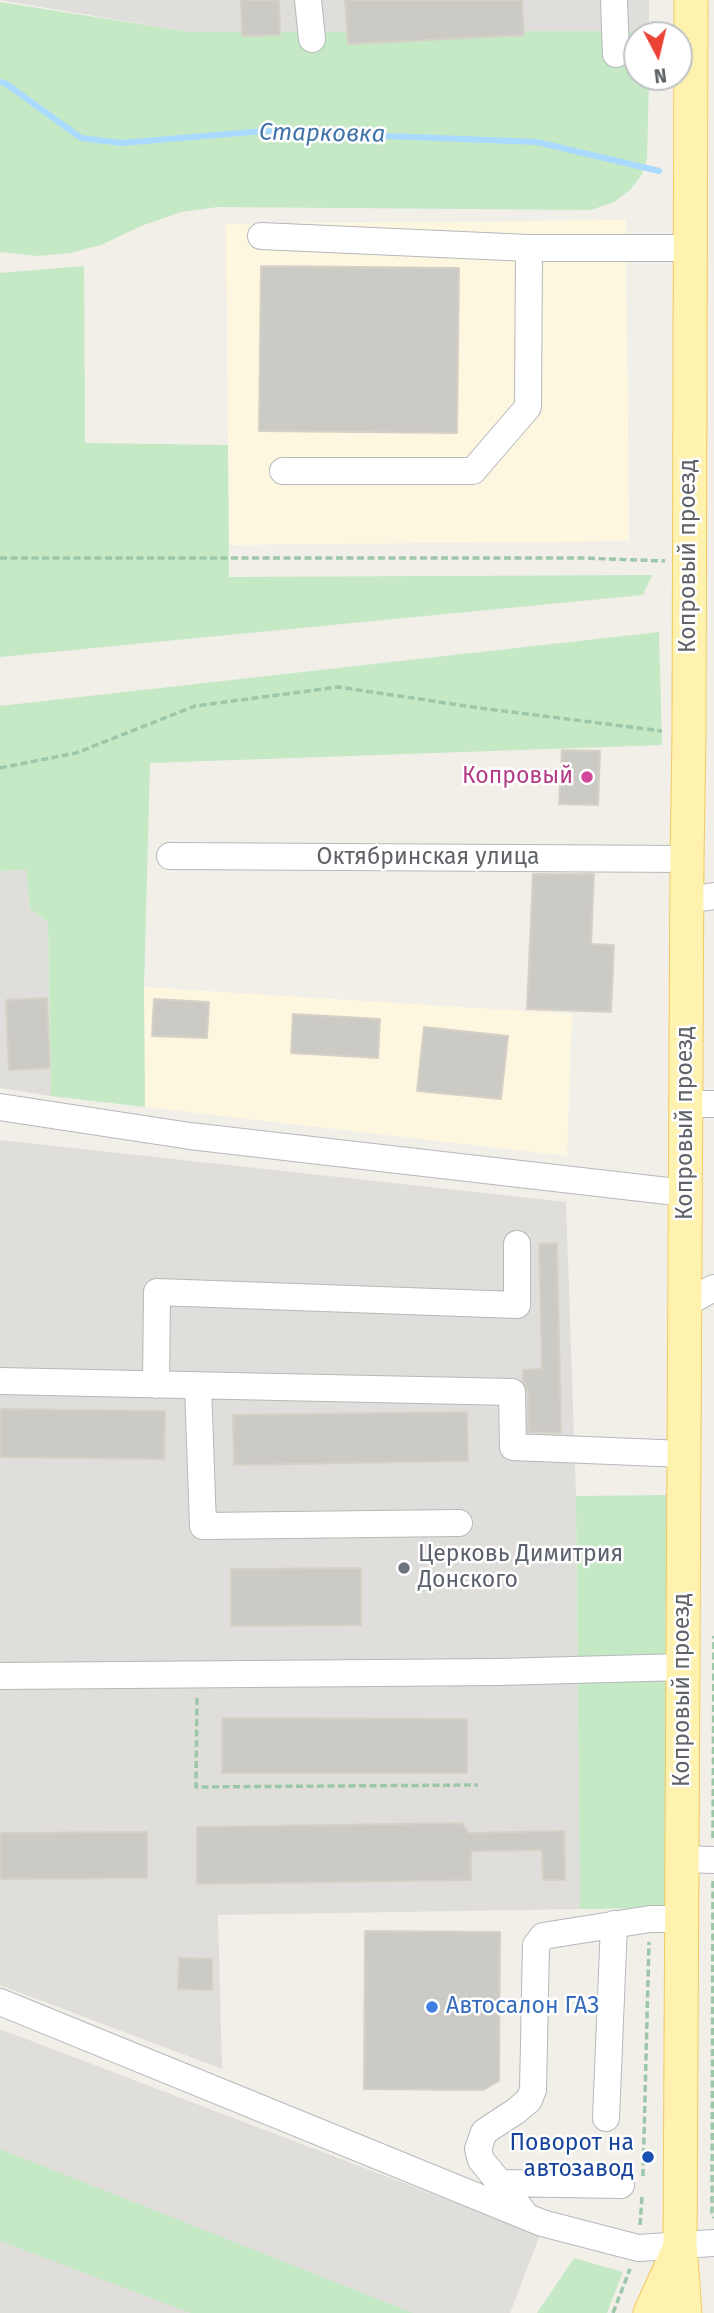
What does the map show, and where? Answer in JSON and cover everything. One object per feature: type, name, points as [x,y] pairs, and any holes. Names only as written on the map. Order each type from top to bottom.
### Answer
[{"type":"main road","name":"Копровый проезд","points":[[688,21],[691,0]]},
{"type":"main road","name":"Копровый проезд","points":[[685,2313],[666,1919],[703,1860],[683,1667],[685,1193],[700,1104],[700,898],[687,859],[690,248],[686,91]]},
{"type":"main road","points":[[650,2313],[680,2246]]},
{"type":"street","points":[[308,0],[312,38]]},
{"type":"street","points":[[614,0],[623,45]]},
{"type":"street","points":[[261,236],[529,248],[690,248]]},
{"type":"street","points":[[283,471],[473,471],[528,407],[529,248]]},
{"type":"street","name":"Октябринская улица","points":[[170,856],[687,859]]},
{"type":"street","points":[[0,1107],[190,1136],[685,1193]]},
{"type":"street","points":[[156,1385],[157,1292],[517,1305],[517,1244]]},
{"type":"street","points":[[685,1304],[714,1288]]},
{"type":"street","points":[[0,1381],[512,1392],[513,1447],[684,1454]]},
{"type":"street","points":[[198,1385],[204,1526],[459,1523]]},
{"type":"street","points":[[0,1676],[499,1672],[683,1667]]},
{"type":"street","points":[[527,2217],[481,2161],[478,2150],[484,2132],[523,2106],[533,2090],[536,1945],[542,1936],[614,1924],[666,1919]]},
{"type":"street","points":[[606,2118],[614,1924]]},
{"type":"street","points":[[0,2002],[527,2217],[638,2248],[714,2243]]},
{"type":"street","points":[[499,2183],[621,2185]]},
{"type":"path","points":[[0,558],[581,558],[688,561]]},
{"type":"path","points":[[0,768],[76,754],[195,706],[338,687],[689,736]]},
{"type":"path","points":[[714,1636],[703,1860],[714,2218]]},
{"type":"path","points":[[197,1675],[197,1787],[478,1785]]},
{"type":"path","points":[[644,2158],[666,1919]]},
{"type":"shaded area","points":[[0,0],[649,0],[649,21],[623,21],[623,31],[190,32]]},
{"type":"shaded area","points":[[626,220],[629,541],[229,545],[226,224]]},
{"type":"shaded area","points":[[26,870],[30,909],[48,922],[51,1096],[0,1088],[0,871]]},
{"type":"shaded area","points":[[144,987],[572,1014],[567,1156],[145,1107]]},
{"type":"shaded area","points":[[0,1140],[566,1202],[576,1496],[580,1909],[218,1915],[222,2069],[0,1985]]},
{"type":"shaded area","points":[[0,2029],[540,2235],[510,2313],[0,2313]]},
{"type":"green space","points":[[0,2],[190,32],[623,31],[623,91],[649,91],[647,159],[641,176],[630,190],[614,202],[591,210],[218,207],[181,212],[141,226],[101,245],[70,253],[38,256],[0,252]]},
{"type":"green space","points":[[84,266],[85,443],[228,445],[229,577],[652,575],[643,595],[0,657],[0,273]]},
{"type":"green space","points":[[659,632],[662,745],[150,763],[144,987],[145,1107],[51,1096],[48,922],[30,909],[26,870],[0,871],[0,706]]},
{"type":"green space","points":[[669,1495],[673,1908],[580,1909],[576,1496]]},
{"type":"green space","points":[[0,2149],[413,2313],[191,2313],[0,2241]]},
{"type":"green space","points":[[574,2258],[623,2272],[607,2313],[537,2313]]},
{"type":"building","points":[[241,0],[279,0],[280,35],[242,36]]},
{"type":"building","points":[[345,0],[522,0],[524,35],[348,44]]},
{"type":"building","points":[[261,266],[459,268],[457,433],[259,431]]},
{"type":"building","name":"Копровый","points":[[562,750],[600,751],[598,805],[559,804]]},
{"type":"building","points":[[533,874],[594,874],[591,944],[614,945],[611,1012],[527,1009]]},
{"type":"building","points":[[47,998],[50,1068],[9,1070],[6,1000]]},
{"type":"building","points":[[154,999],[209,1002],[207,1038],[152,1036]]},
{"type":"building","points":[[293,1014],[380,1019],[378,1058],[291,1053]]},
{"type":"building","points":[[424,1027],[508,1036],[501,1099],[417,1091]]},
{"type":"building","points":[[557,1243],[561,1433],[528,1432],[528,1392],[523,1381],[523,1370],[542,1369],[539,1244]]},
{"type":"building","points":[[0,1409],[165,1411],[164,1459],[0,1457]]},
{"type":"building","points":[[467,1412],[468,1461],[234,1465],[233,1415]]},
{"type":"building","points":[[361,1568],[361,1625],[231,1626],[231,1569]]},
{"type":"building","points":[[222,1718],[467,1719],[467,1773],[222,1773]]},
{"type":"building","points":[[462,1823],[468,1833],[564,1831],[565,1880],[543,1880],[542,1850],[471,1851],[471,1880],[197,1884],[197,1827]]},
{"type":"building","points":[[147,1832],[147,1878],[0,1879],[0,1833]]},
{"type":"building","name":"Автосалон ГАЗ","points":[[365,1931],[500,1932],[499,2081],[483,2090],[364,2089]]},
{"type":"building","points":[[179,1958],[212,1959],[212,1990],[178,1989]]},
{"type":"waterway","name":"Старковка","points":[[0,82],[81,138],[122,143],[264,131],[537,142],[659,171]]},
{"type":"place","name":"Копровый","points":[[587,777]]},
{"type":"place","name":"Церковь Димитрия Донского","points":[[404,1568]]},
{"type":"place","name":"Автосалон ГАЗ","points":[[432,2007]]},
{"type":"place","name":"Поворот на автозавод","points":[[648,2157]]}]
